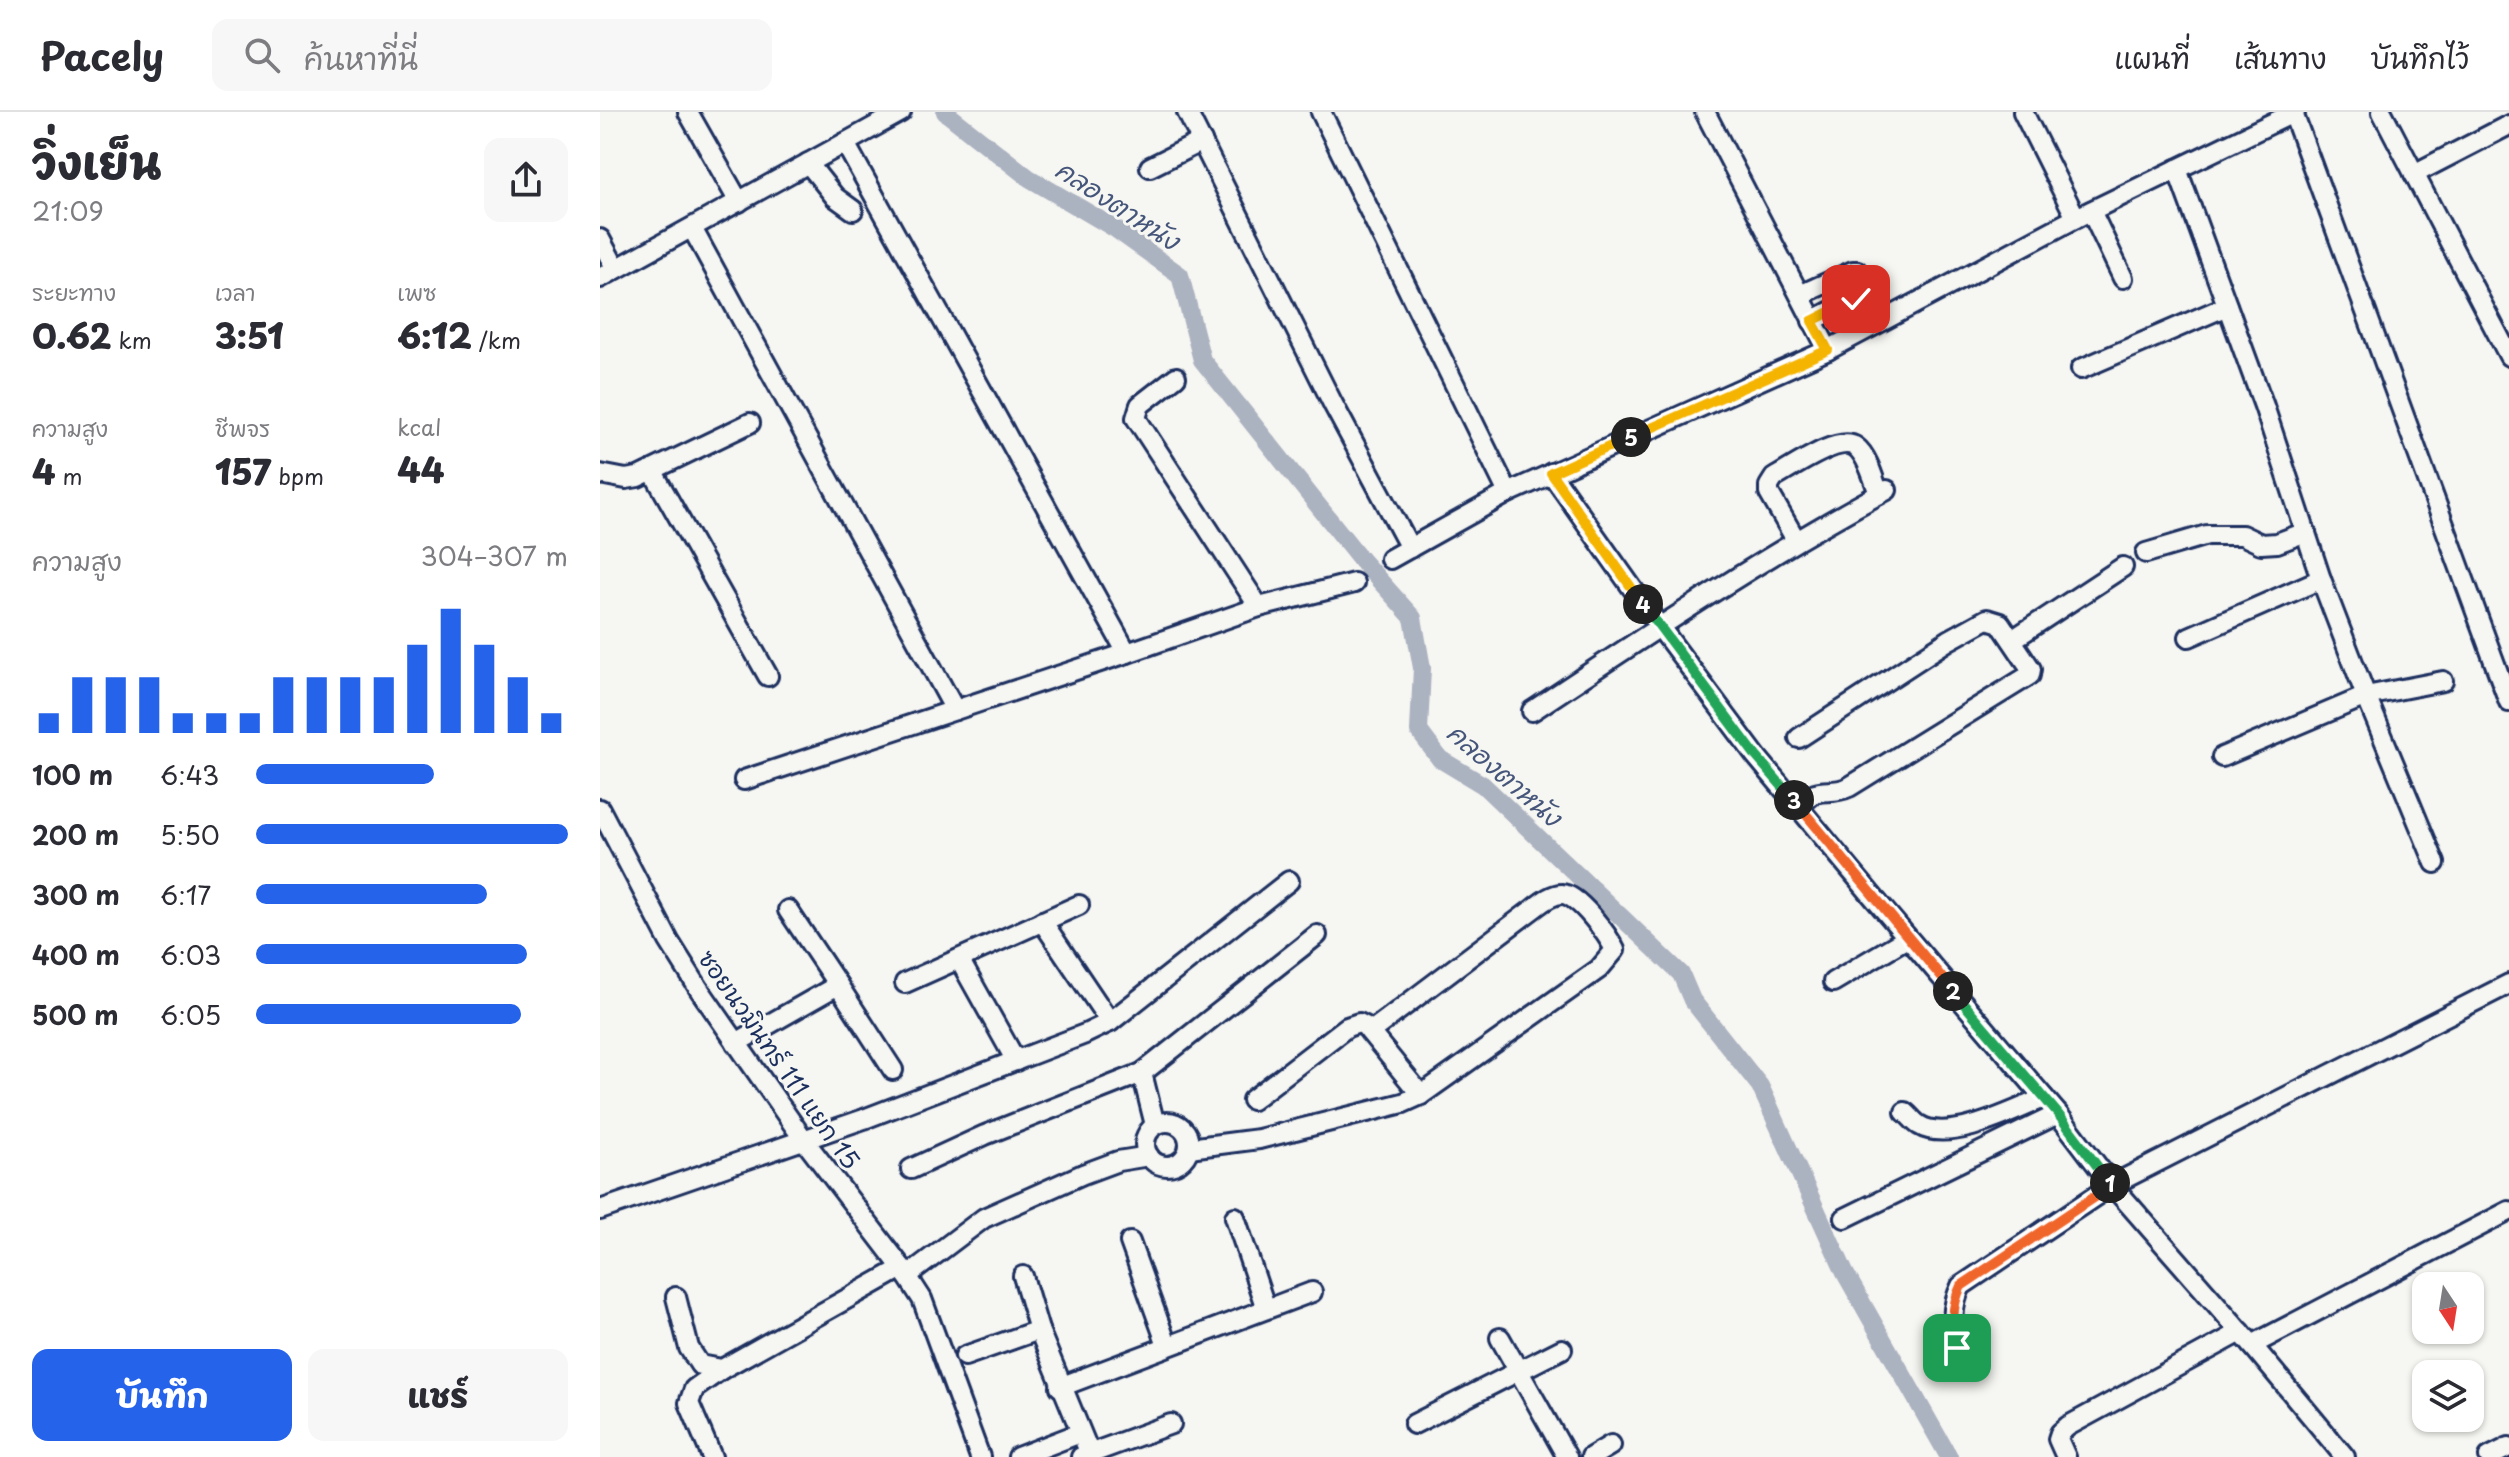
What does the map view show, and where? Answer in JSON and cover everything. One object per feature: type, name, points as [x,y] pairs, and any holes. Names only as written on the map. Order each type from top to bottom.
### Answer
[{"type":"street","points":[[688,112],[739,202]]},
{"type":"street","points":[[600,239],[608,273],[901,112]]},
{"type":"street","points":[[1187,112],[1333,404],[1410,548]]},
{"type":"street","points":[[1321,112],[1508,493]]},
{"type":"street","points":[[1705,112],[1828,350]]},
{"type":"street","points":[[2023,112],[2123,278]]},
{"type":"street","points":[[1390,559],[1508,493],[1828,350],[2084,215],[2294,112],[2509,702]]},
{"type":"street","points":[[2382,112],[2509,356]]},
{"type":"street","points":[[2414,174],[2509,125]]},
{"type":"street","points":[[1150,167],[1202,141]]},
{"type":"street","points":[[845,143],[1127,653]]},
{"type":"street","points":[[808,163],[835,197],[853,210]]},
{"type":"street","points":[[2177,169],[2321,579],[2435,863]]},
{"type":"street","points":[[692,228],[955,710]]},
{"type":"street","points":[[1800,295],[1853,271],[1857,271],[1868,288],[1866,293],[1812,321]]},
{"type":"street","points":[[2081,369],[2227,306]]},
{"type":"street","points":[[1176,377],[1140,405],[1136,418],[1259,607]]},
{"type":"street","points":[[600,474],[626,479],[653,472],[750,423]]},
{"type":"street","points":[[1532,711],[1796,540],[1883,492],[1858,449],[1847,443],[1832,446],[1774,478],[1769,493],[1796,540]]},
{"type":"street","points":[[653,472],[768,676]]},
{"type":"street","points":[[1551,473],[1756,756],[2058,1114],[2112,1185],[2345,1457]]},
{"type":"street","points":[[2146,553],[2207,535],[2242,535],[2261,544],[2277,543],[2306,532]]},
{"type":"street","points":[[2012,640],[2123,567]]},
{"type":"street","points":[[2189,637],[2321,579]]},
{"type":"street","points":[[744,780],[1259,607],[1354,583]]},
{"type":"street","points":[[1799,738],[1949,640],[1987,619],[2000,623],[2031,669],[2030,675],[1849,787],[1835,793],[1813,794],[1800,807]]},
{"type":"street","points":[[2222,757],[2366,696],[2443,681]]},
{"type":"street","name":"ซอยนวมินทร์ 111 แยก 15","points":[[600,809],[669,941],[736,1043],[922,1299],[980,1457]]},
{"type":"street","points":[[600,1210],[804,1140],[1085,1034],[1110,1022],[1289,881]]},
{"type":"street","points":[[1189,1148],[1259,1139],[1403,1103],[1421,1095],[1599,969],[1615,950],[1611,940],[1580,903],[1567,894],[1559,894],[1533,909],[1370,1032]]},
{"type":"street","points":[[905,983],[1079,905]]},
{"type":"street","points":[[788,910],[893,1070]]},
{"type":"street","points":[[1042,921],[1110,1022]]},
{"type":"street","points":[[911,1169],[985,1135],[1142,1073],[1317,935]]},
{"type":"street","points":[[1833,982],[1907,938]]},
{"type":"street","points":[[959,959],[1016,1061]]},
{"type":"street","points":[[1957,1348],[1952,1328],[1955,1300],[1961,1286],[2112,1185],[2509,984]]},
{"type":"street","points":[[736,1043],[838,985]]},
{"type":"street","points":[[1252,1100],[1347,1027],[1359,1023],[1370,1032],[1421,1095]]},
{"type":"street","points":[[1142,1073],[1155,1125]]},
{"type":"street","points":[[1905,1112],[1921,1126],[1937,1131],[1960,1129],[2044,1098]]},
{"type":"street","points":[[1845,1218],[2058,1114]]},
{"type":"street","points":[[1163,1122],[1180,1125],[1186,1131],[1189,1148],[1186,1156],[1172,1165],[1155,1162],[1149,1156],[1145,1139],[1155,1125],[1163,1122]]},
{"type":"street","points":[[712,1457],[689,1403],[694,1389],[722,1369],[904,1272],[984,1218],[1083,1174],[1118,1161],[1149,1156]]},
{"type":"street","points":[[2066,1457],[2058,1439],[2068,1426],[2509,1211]]},
{"type":"street","points":[[1235,1217],[1266,1309]]},
{"type":"street","points":[[1130,1242],[1167,1345]]},
{"type":"street","points":[[1023,1276],[1039,1330],[1086,1455],[1171,1424]]},
{"type":"street","points":[[1060,1387],[1312,1292]]},
{"type":"street","points":[[676,1297],[689,1348],[700,1365],[722,1369]]},
{"type":"street","points":[[965,1356],[1039,1330]]},
{"type":"street","points":[[1500,1338],[1567,1457]]},
{"type":"street","points":[[1414,1424],[1562,1349]]},
{"type":"street","points":[[1018,1457],[1080,1433]]},
{"type":"street","points":[[1591,1457],[1611,1445]]},
{"type":"street","points":[[2489,1457],[2509,1447]]},
{"type":"waterway","name":"คลองตาหนัง","points":[[945,112],[1029,178],[1114,228],[1180,275],[1202,360],[1363,562],[1413,618],[1422,668],[1419,731],[1440,759],[1483,785],[1681,974],[1692,1000],[1760,1086],[1845,1273],[1949,1457]]},
{"type":"route","points":[[1856,299],[1812,321],[1828,350],[1551,473],[1756,756],[2058,1114],[2112,1185],[1961,1286],[1955,1300],[1952,1328],[1957,1348]]}]
